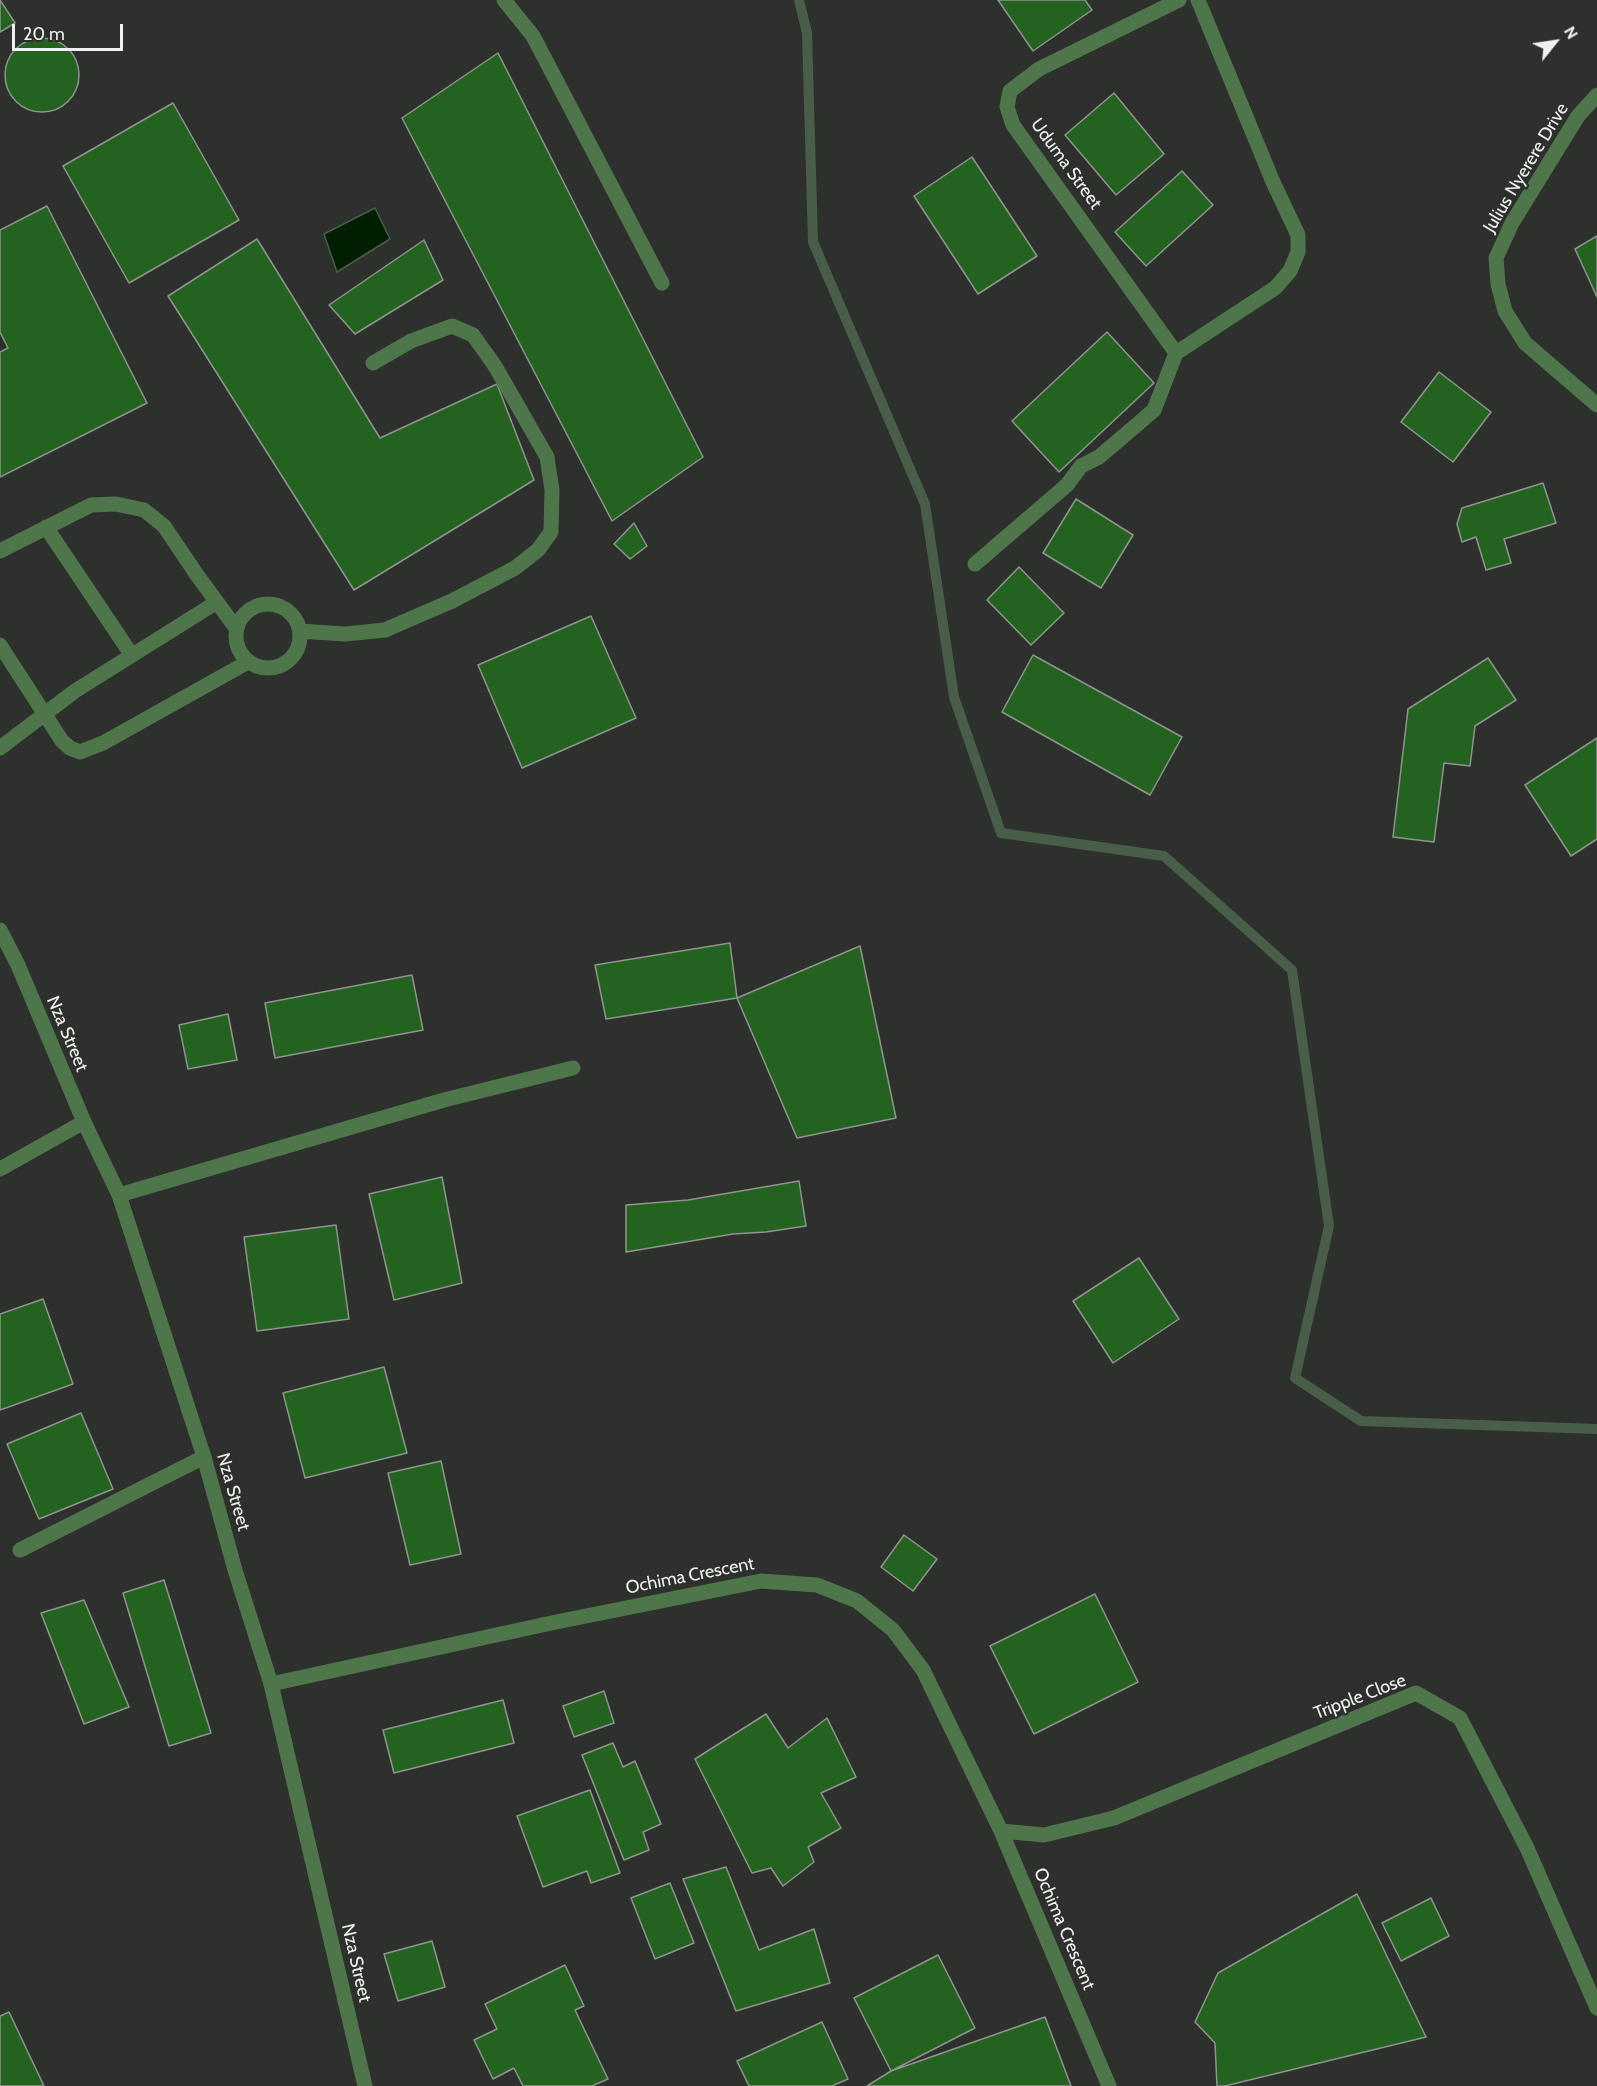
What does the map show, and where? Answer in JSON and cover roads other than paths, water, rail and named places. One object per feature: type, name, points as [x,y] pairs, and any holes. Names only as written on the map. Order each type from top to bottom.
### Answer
[{"type":"street","points":[[504,0],[533,36],[662,283]]},
{"type":"street","name":"Uduma Street","points":[[1176,353],[1013,125],[1007,107],[1010,91],[1039,69],[1179,0]]},
{"type":"street","points":[[975,564],[1067,485],[1081,466],[1099,457],[1154,410],[1176,353],[1275,288],[1290,271],[1298,252],[1298,235],[1268,171],[1198,0]]},
{"type":"street","name":"Julius Nyerere Drive","points":[[1597,95],[1572,126],[1512,223],[1496,258],[1498,284],[1506,311],[1525,343],[1597,405]]},
{"type":"street","points":[[300,631],[345,634],[385,630],[452,601],[515,568],[538,550],[551,532],[552,490],[547,456],[495,366],[473,335],[452,326],[411,341],[374,363]]},
{"type":"street","points":[[0,551],[91,505],[116,504],[144,510],[164,526],[236,628]]},
{"type":"street","points":[[45,527],[131,654]]},
{"type":"street","points":[[0,748],[75,691],[217,602]]},
{"type":"street","points":[[263,603],[276,604],[287,610],[296,619],[300,631],[300,644],[293,656],[284,664],[272,669],[248,662],[237,647],[236,628],[242,616],[251,608],[263,603]]},
{"type":"street","points":[[0,645],[62,741],[70,748],[80,752],[103,743],[248,662]]},
{"type":"street","name":"Nza Street","points":[[0,930],[18,965],[84,1122],[119,1195],[204,1457],[235,1570],[271,1684],[365,2086]]},
{"type":"street","points":[[119,1195],[444,1100],[573,1068]]},
{"type":"street","points":[[0,1169],[84,1122]]},
{"type":"street","points":[[20,1550],[204,1457]]},
{"type":"street","name":"Ochima Crescent","points":[[271,1684],[556,1622],[761,1581],[817,1585],[857,1600],[893,1630],[923,1670],[1001,1831],[1109,2086]]},
{"type":"street","name":"Tripple Close","points":[[1001,1831],[1044,1835],[1114,1818],[1416,1693],[1460,1718],[1527,1848],[1597,2008]]},
{"type":"waterway","points":[[799,0],[807,33],[813,242],[925,504],[954,697],[1001,833],[1164,856],[1292,970],[1329,1226],[1295,1378],[1361,1421],[1597,1429]]}]
